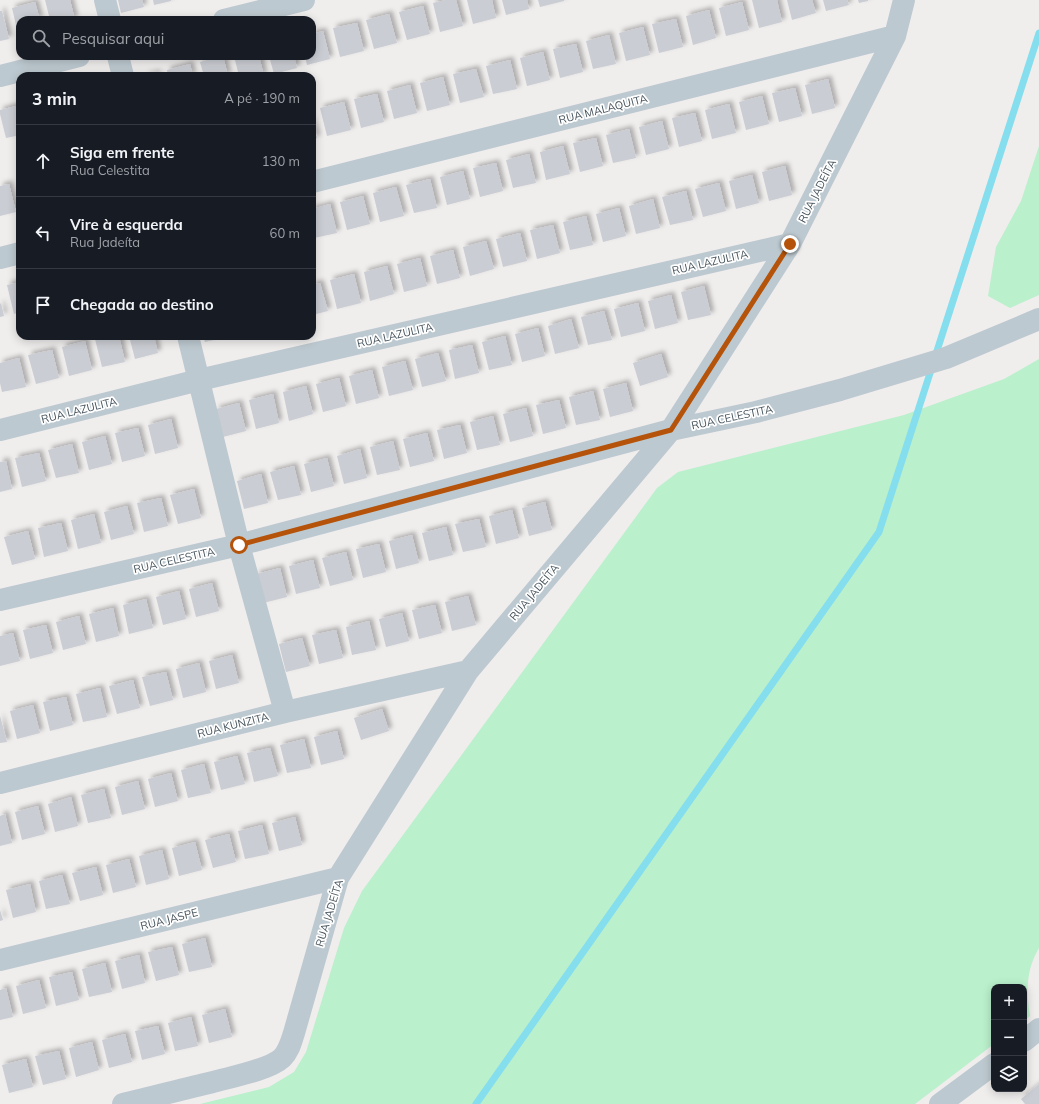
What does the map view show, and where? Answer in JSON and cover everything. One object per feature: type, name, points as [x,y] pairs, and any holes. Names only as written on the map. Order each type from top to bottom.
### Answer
[{"type":"street","points":[[105,0],[109,16]]},
{"type":"street","points":[[240,16],[304,0]]},
{"type":"street","name":"RUA JADEÍTA","points":[[123,1104],[241,1074],[273,1064],[289,1049],[338,878],[468,671],[671,430],[790,244],[895,36],[904,0]]},
{"type":"street","name":"RUA MALAQUITA","points":[[316,181],[895,36]]},
{"type":"street","points":[[0,76],[63,60]]},
{"type":"street","points":[[119,60],[122,72]]},
{"type":"street","name":"RUA LAZULITA","points":[[0,430],[199,380],[790,244]]},
{"type":"street","points":[[0,258],[16,254]]},
{"type":"street","name":"RUA CELESTITA","points":[[0,600],[239,545],[671,430],[756,412],[840,390],[946,358],[1039,319]]},
{"type":"street","points":[[189,340],[239,545],[285,712]]},
{"type":"street","name":"RUA KUNZITA","points":[[0,783],[285,712],[468,671]]},
{"type":"street","name":"RUA JASPE","points":[[0,960],[338,878]]},
{"type":"street","points":[[1027,1039],[1039,1029]]},
{"type":"street","points":[[940,1104],[991,1066]]},
{"type":"green space","points":[[1039,146],[1039,295],[1010,308],[988,296],[996,247],[1021,201]]},
{"type":"green space","points":[[1039,359],[1039,948],[1029,973],[1028,998],[1030,1016],[1027,1018],[1027,984],[991,984],[991,1046],[915,1104],[200,1104],[269,1087],[294,1072],[306,1052],[344,928],[362,891],[657,488],[678,472],[904,415],[1004,379]]},
{"type":"building","points":[[45,0],[70,0],[74,16],[49,16]]},
{"type":"building","points":[[118,0],[142,0],[144,7],[121,13]]},
{"type":"building","points":[[153,0],[171,0],[171,1],[154,5]]},
{"type":"building","points":[[446,0],[456,0],[463,26],[440,32],[433,3]]},
{"type":"building","points":[[467,0],[492,0],[496,18],[473,24]]},
{"type":"building","points":[[502,0],[527,0],[529,9],[506,15]]},
{"type":"building","points":[[538,0],[564,0],[564,1],[540,7]]},
{"type":"building","points":[[752,0],[777,0],[782,22],[759,28]]},
{"type":"building","points":[[787,0],[812,0],[816,13],[792,20]]},
{"type":"building","points":[[823,0],[847,0],[849,5],[826,11]]},
{"type":"building","points":[[858,0],[868,0],[868,1],[859,3]]},
{"type":"building","points":[[35,2],[39,16],[16,16],[16,25],[12,8]]},
{"type":"building","points":[[742,2],[749,30],[726,36],[719,8]]},
{"type":"building","points":[[423,6],[430,34],[407,40],[399,12]]},
{"type":"building","points":[[709,10],[716,38],[693,45],[686,16]]},
{"type":"building","points":[[0,11],[2,11],[9,39],[0,41]]},
{"type":"building","points":[[389,14],[397,43],[374,49],[366,20]]},
{"type":"building","points":[[676,19],[683,47],[659,53],[652,24]]},
{"type":"building","points":[[357,23],[364,51],[340,57],[333,28]]},
{"type":"building","points":[[643,27],[650,55],[626,61],[619,33]]},
{"type":"building","points":[[323,31],[330,59],[307,65],[306,60],[316,60],[316,33]]},
{"type":"building","points":[[609,35],[616,64],[593,69],[586,41]]},
{"type":"building","points":[[576,44],[583,72],[560,78],[553,49]]},
{"type":"building","points":[[543,52],[550,80],[527,86],[520,58]]},
{"type":"building","points":[[208,60],[224,60],[227,72],[203,72],[200,62]]},
{"type":"building","points":[[235,60],[260,60],[263,72],[238,72]]},
{"type":"building","points":[[270,60],[295,60],[297,68],[282,72],[273,72]]},
{"type":"building","points":[[510,60],[517,89],[493,94],[486,66]]},
{"type":"building","points":[[190,64],[192,72],[167,72],[167,70]]},
{"type":"building","points":[[476,69],[484,97],[460,103],[453,74]]},
{"type":"building","points":[[443,77],[450,105],[427,111],[420,83]]},
{"type":"building","points":[[828,79],[835,108],[812,114],[805,85]]},
{"type":"building","points":[[410,85],[417,113],[394,119],[387,91]]},
{"type":"building","points":[[795,88],[802,116],[779,122],[772,93]]},
{"type":"building","points":[[377,94],[384,122],[361,128],[354,99]]},
{"type":"building","points":[[762,96],[769,124],[746,130],[739,102]]},
{"type":"building","points":[[344,102],[351,130],[327,136],[320,108]]},
{"type":"building","points":[[729,104],[736,133],[712,139],[705,110]]},
{"type":"building","points":[[16,106],[16,136],[6,138],[0,110]]},
{"type":"building","points":[[695,113],[702,141],[679,147],[672,118]]},
{"type":"building","points":[[662,121],[669,149],[646,155],[639,127]]},
{"type":"building","points":[[629,129],[636,158],[613,163],[606,135]]},
{"type":"building","points":[[596,138],[603,166],[580,172],[573,143]]},
{"type":"building","points":[[563,146],[570,174],[546,180],[540,152]]},
{"type":"building","points":[[529,154],[536,183],[513,188],[506,160]]},
{"type":"building","points":[[496,163],[503,191],[480,197],[473,168]]},
{"type":"building","points":[[785,166],[792,195],[769,201],[762,172]]},
{"type":"building","points":[[463,171],[470,199],[447,205],[440,177]]},
{"type":"building","points":[[752,175],[759,203],[736,209],[729,181]]},
{"type":"building","points":[[430,179],[437,208],[414,213],[406,185]]},
{"type":"building","points":[[719,183],[726,211],[703,217],[695,189]]},
{"type":"building","points":[[9,184],[16,212],[0,216],[0,186]]},
{"type":"building","points":[[396,187],[404,216],[380,222],[373,193]]},
{"type":"building","points":[[686,191],[693,220],[670,225],[662,197]]},
{"type":"building","points":[[363,196],[370,224],[347,230],[340,202]]},
{"type":"building","points":[[653,199],[660,228],[636,234],[629,206]]},
{"type":"building","points":[[330,204],[337,233],[316,238],[316,208]]},
{"type":"building","points":[[619,208],[626,236],[603,242],[596,214]]},
{"type":"building","points":[[586,216],[593,245],[570,250],[563,222]]},
{"type":"building","points":[[553,225],[560,253],[537,259],[530,230]]},
{"type":"building","points":[[520,233],[527,261],[503,267],[496,239]]},
{"type":"building","points":[[486,241],[494,269],[470,276],[463,247]]},
{"type":"building","points":[[453,250],[460,278],[437,284],[430,256]]},
{"type":"building","points":[[420,258],[427,286],[404,292],[397,264]]},
{"type":"building","points":[[387,266],[394,294],[370,301],[364,272]]},
{"type":"building","points":[[354,274],[361,303],[337,309],[330,280]]},
{"type":"building","points":[[16,283],[16,313],[14,314],[7,285]]},
{"type":"building","points":[[320,283],[328,311],[316,314],[316,284]]},
{"type":"building","points":[[704,286],[711,315],[688,320],[681,292]]},
{"type":"building","points":[[671,295],[678,323],[655,329],[648,301]]},
{"type":"building","points":[[1,303],[4,316],[0,317],[0,304]]},
{"type":"building","points":[[638,303],[645,331],[621,337],[614,309]]},
{"type":"building","points":[[604,311],[612,340],[588,345],[581,317]]},
{"type":"building","points":[[571,319],[579,348],[555,354],[548,326]]},
{"type":"building","points":[[538,328],[545,356],[522,362],[515,334]]},
{"type":"building","points":[[505,336],[512,365],[489,370],[482,342]]},
{"type":"building","points":[[95,340],[120,340],[125,362],[102,367]]},
{"type":"building","points":[[130,340],[155,340],[158,353],[135,359]]},
{"type":"building","points":[[85,341],[92,370],[69,376],[62,347]]},
{"type":"building","points":[[472,345],[479,373],[455,379],[449,350]]},
{"type":"building","points":[[52,350],[59,378],[36,384],[28,355]]},
{"type":"building","points":[[438,353],[446,381],[422,387],[415,359]]},
{"type":"building","points":[[661,354],[668,377],[640,386],[633,363]]},
{"type":"building","points":[[19,358],[26,387],[2,392],[0,383],[0,363]]},
{"type":"building","points":[[405,361],[413,390],[389,396],[382,367]]},
{"type":"building","points":[[372,370],[379,398],[356,404],[349,376]]},
{"type":"building","points":[[339,378],[346,406],[323,412],[316,384]]},
{"type":"building","points":[[626,383],[633,411],[610,417],[603,389]]},
{"type":"building","points":[[306,386],[313,414],[289,421],[283,392]]},
{"type":"building","points":[[593,391],[600,420],[576,425],[569,397]]},
{"type":"building","points":[[273,394],[279,423],[256,429],[249,400]]},
{"type":"building","points":[[559,400],[566,428],[543,434],[536,405]]},
{"type":"building","points":[[239,403],[246,431],[223,437],[216,409]]},
{"type":"building","points":[[526,408],[533,436],[510,442],[503,414]]},
{"type":"building","points":[[493,416],[500,445],[477,450],[470,422]]},
{"type":"building","points":[[171,419],[178,448],[155,454],[148,425]]},
{"type":"building","points":[[460,425],[467,453],[444,459],[437,430]]},
{"type":"building","points":[[138,428],[145,456],[122,462],[115,433]]},
{"type":"building","points":[[427,433],[434,461],[410,467],[403,439]]},
{"type":"building","points":[[105,436],[112,464],[89,470],[82,442]]},
{"type":"building","points":[[393,441],[400,470],[377,475],[370,447]]},
{"type":"building","points":[[72,444],[79,473],[56,478],[48,450]]},
{"type":"building","points":[[360,449],[367,478],[344,484],[337,456]]},
{"type":"building","points":[[39,453],[46,481],[22,487],[15,458]]},
{"type":"building","points":[[327,458],[334,486],[311,492],[304,464]]},
{"type":"building","points":[[6,461],[12,489],[0,492],[0,462]]},
{"type":"building","points":[[294,466],[301,495],[278,500],[270,472]]},
{"type":"building","points":[[261,474],[268,503],[244,509],[237,481]]},
{"type":"building","points":[[194,489],[201,518],[178,524],[170,495]]},
{"type":"building","points":[[161,498],[168,526],[144,532],[137,503]]},
{"type":"building","points":[[545,502],[552,530],[529,536],[522,508]]},
{"type":"building","points":[[127,506],[134,534],[111,540],[104,512]]},
{"type":"building","points":[[512,510],[519,538],[496,544],[489,516]]},
{"type":"building","points":[[94,514],[101,543],[78,549],[71,520]]},
{"type":"building","points":[[479,519],[486,547],[463,552],[455,524]]},
{"type":"building","points":[[61,523],[68,551],[44,557],[38,528]]},
{"type":"building","points":[[446,527],[453,555],[429,561],[422,533]]},
{"type":"building","points":[[28,531],[35,559],[12,565],[4,537]]},
{"type":"building","points":[[412,535],[419,563],[396,569],[389,541]]},
{"type":"building","points":[[379,544],[386,572],[363,578],[356,549]]},
{"type":"building","points":[[346,552],[353,580],[330,586],[322,558]]},
{"type":"building","points":[[313,560],[320,588],[296,594],[289,566]]},
{"type":"building","points":[[280,568],[287,597],[263,603],[256,574]]},
{"type":"building","points":[[212,583],[219,611],[196,617],[189,589]]},
{"type":"building","points":[[179,591],[186,619],[163,625],[156,597]]},
{"type":"building","points":[[468,596],[476,625],[452,631],[445,602]]},
{"type":"building","points":[[146,599],[153,628],[129,634],[123,605]]},
{"type":"building","points":[[435,605],[442,633],[419,639],[412,610]]},
{"type":"building","points":[[113,608],[119,636],[96,642],[89,614]]},
{"type":"building","points":[[402,613],[409,641],[386,647],[379,619]]},
{"type":"building","points":[[79,616],[86,644],[63,650],[56,622]]},
{"type":"building","points":[[369,621],[376,650],[352,655],[346,627]]},
{"type":"building","points":[[46,625],[53,653],[30,659],[23,630]]},
{"type":"building","points":[[336,630],[343,658],[319,664],[312,635]]},
{"type":"building","points":[[13,633],[20,661],[0,666],[0,636]]},
{"type":"building","points":[[302,638],[310,666],[286,672],[279,644]]},
{"type":"building","points":[[232,655],[239,683],[216,689],[209,661]]},
{"type":"building","points":[[199,663],[206,692],[183,698],[176,669]]},
{"type":"building","points":[[166,672],[173,700],[150,706],[142,677]]},
{"type":"building","points":[[133,680],[140,708],[117,714],[109,686]]},
{"type":"building","points":[[100,688],[107,717],[83,722],[76,694]]},
{"type":"building","points":[[66,697],[73,725],[50,731],[43,702]]},
{"type":"building","points":[[33,705],[40,733],[17,739],[10,711]]},
{"type":"building","points":[[382,709],[389,731],[361,740],[354,718]]},
{"type":"building","points":[[0,716],[7,742],[0,743]]},
{"type":"building","points":[[337,731],[344,759],[321,765],[314,737]]},
{"type":"building","points":[[304,739],[311,768],[287,773],[280,745]]},
{"type":"building","points":[[270,748],[278,776],[254,782],[247,753]]},
{"type":"building","points":[[237,756],[245,784],[221,790],[214,762]]},
{"type":"building","points":[[204,764],[211,793],[188,798],[181,770]]},
{"type":"building","points":[[171,773],[178,801],[155,807],[148,779]]},
{"type":"building","points":[[138,781],[145,809],[122,815],[115,787]]},
{"type":"building","points":[[104,789],[111,818],[88,823],[81,795]]},
{"type":"building","points":[[71,797],[78,826],[55,832],[48,804]]},
{"type":"building","points":[[38,806],[45,834],[22,840],[15,812]]},
{"type":"building","points":[[5,814],[12,843],[0,846],[0,816]]},
{"type":"building","points":[[295,817],[302,845],[279,851],[272,823]]},
{"type":"building","points":[[262,825],[269,854],[245,859],[238,831]]},
{"type":"building","points":[[229,834],[236,862],[213,868],[205,840]]},
{"type":"building","points":[[195,842],[202,870],[179,876],[172,848]]},
{"type":"building","points":[[162,850],[169,879],[146,885],[139,856]]},
{"type":"building","points":[[129,859],[136,887],[113,893],[106,865]]},
{"type":"building","points":[[96,867],[103,895],[80,901],[72,873]]},
{"type":"building","points":[[62,875],[70,904],[46,909],[39,881]]},
{"type":"building","points":[[30,884],[36,912],[13,918],[6,890]]},
{"type":"building","points":[[0,910],[3,920],[0,921]]},
{"type":"building","points":[[205,938],[212,967],[189,972],[182,944]]},
{"type":"building","points":[[172,947],[179,975],[156,981],[148,952]]},
{"type":"building","points":[[139,955],[145,983],[122,989],[115,961]]},
{"type":"building","points":[[105,963],[112,992],[89,997],[82,969]]},
{"type":"building","points":[[72,972],[79,1000],[56,1006],[49,977]]},
{"type":"building","points":[[39,980],[46,1008],[23,1014],[16,986]]},
{"type":"building","points":[[6,988],[13,1017],[0,1020],[0,990]]},
{"type":"building","points":[[225,1009],[232,1037],[209,1043],[202,1015]]},
{"type":"building","points":[[191,1017],[198,1046],[175,1051],[168,1023]]},
{"type":"building","points":[[158,1026],[165,1054],[142,1060],[135,1031]]},
{"type":"building","points":[[125,1034],[132,1062],[109,1068],[102,1040]]},
{"type":"building","points":[[92,1042],[99,1070],[76,1077],[69,1048]]},
{"type":"building","points":[[59,1051],[66,1079],[43,1085],[35,1056]]},
{"type":"building","points":[[26,1059],[33,1087],[9,1093],[2,1065]]},
{"type":"building","points":[[1039,1084],[1039,1104],[1025,1104],[1021,1099]]},
{"type":"waterway","points":[[935,357],[1039,33]]},
{"type":"waterway","points":[[476,1104],[879,532],[932,367]]},
{"type":"route","points":[[239,545],[671,430],[790,244]]}]
